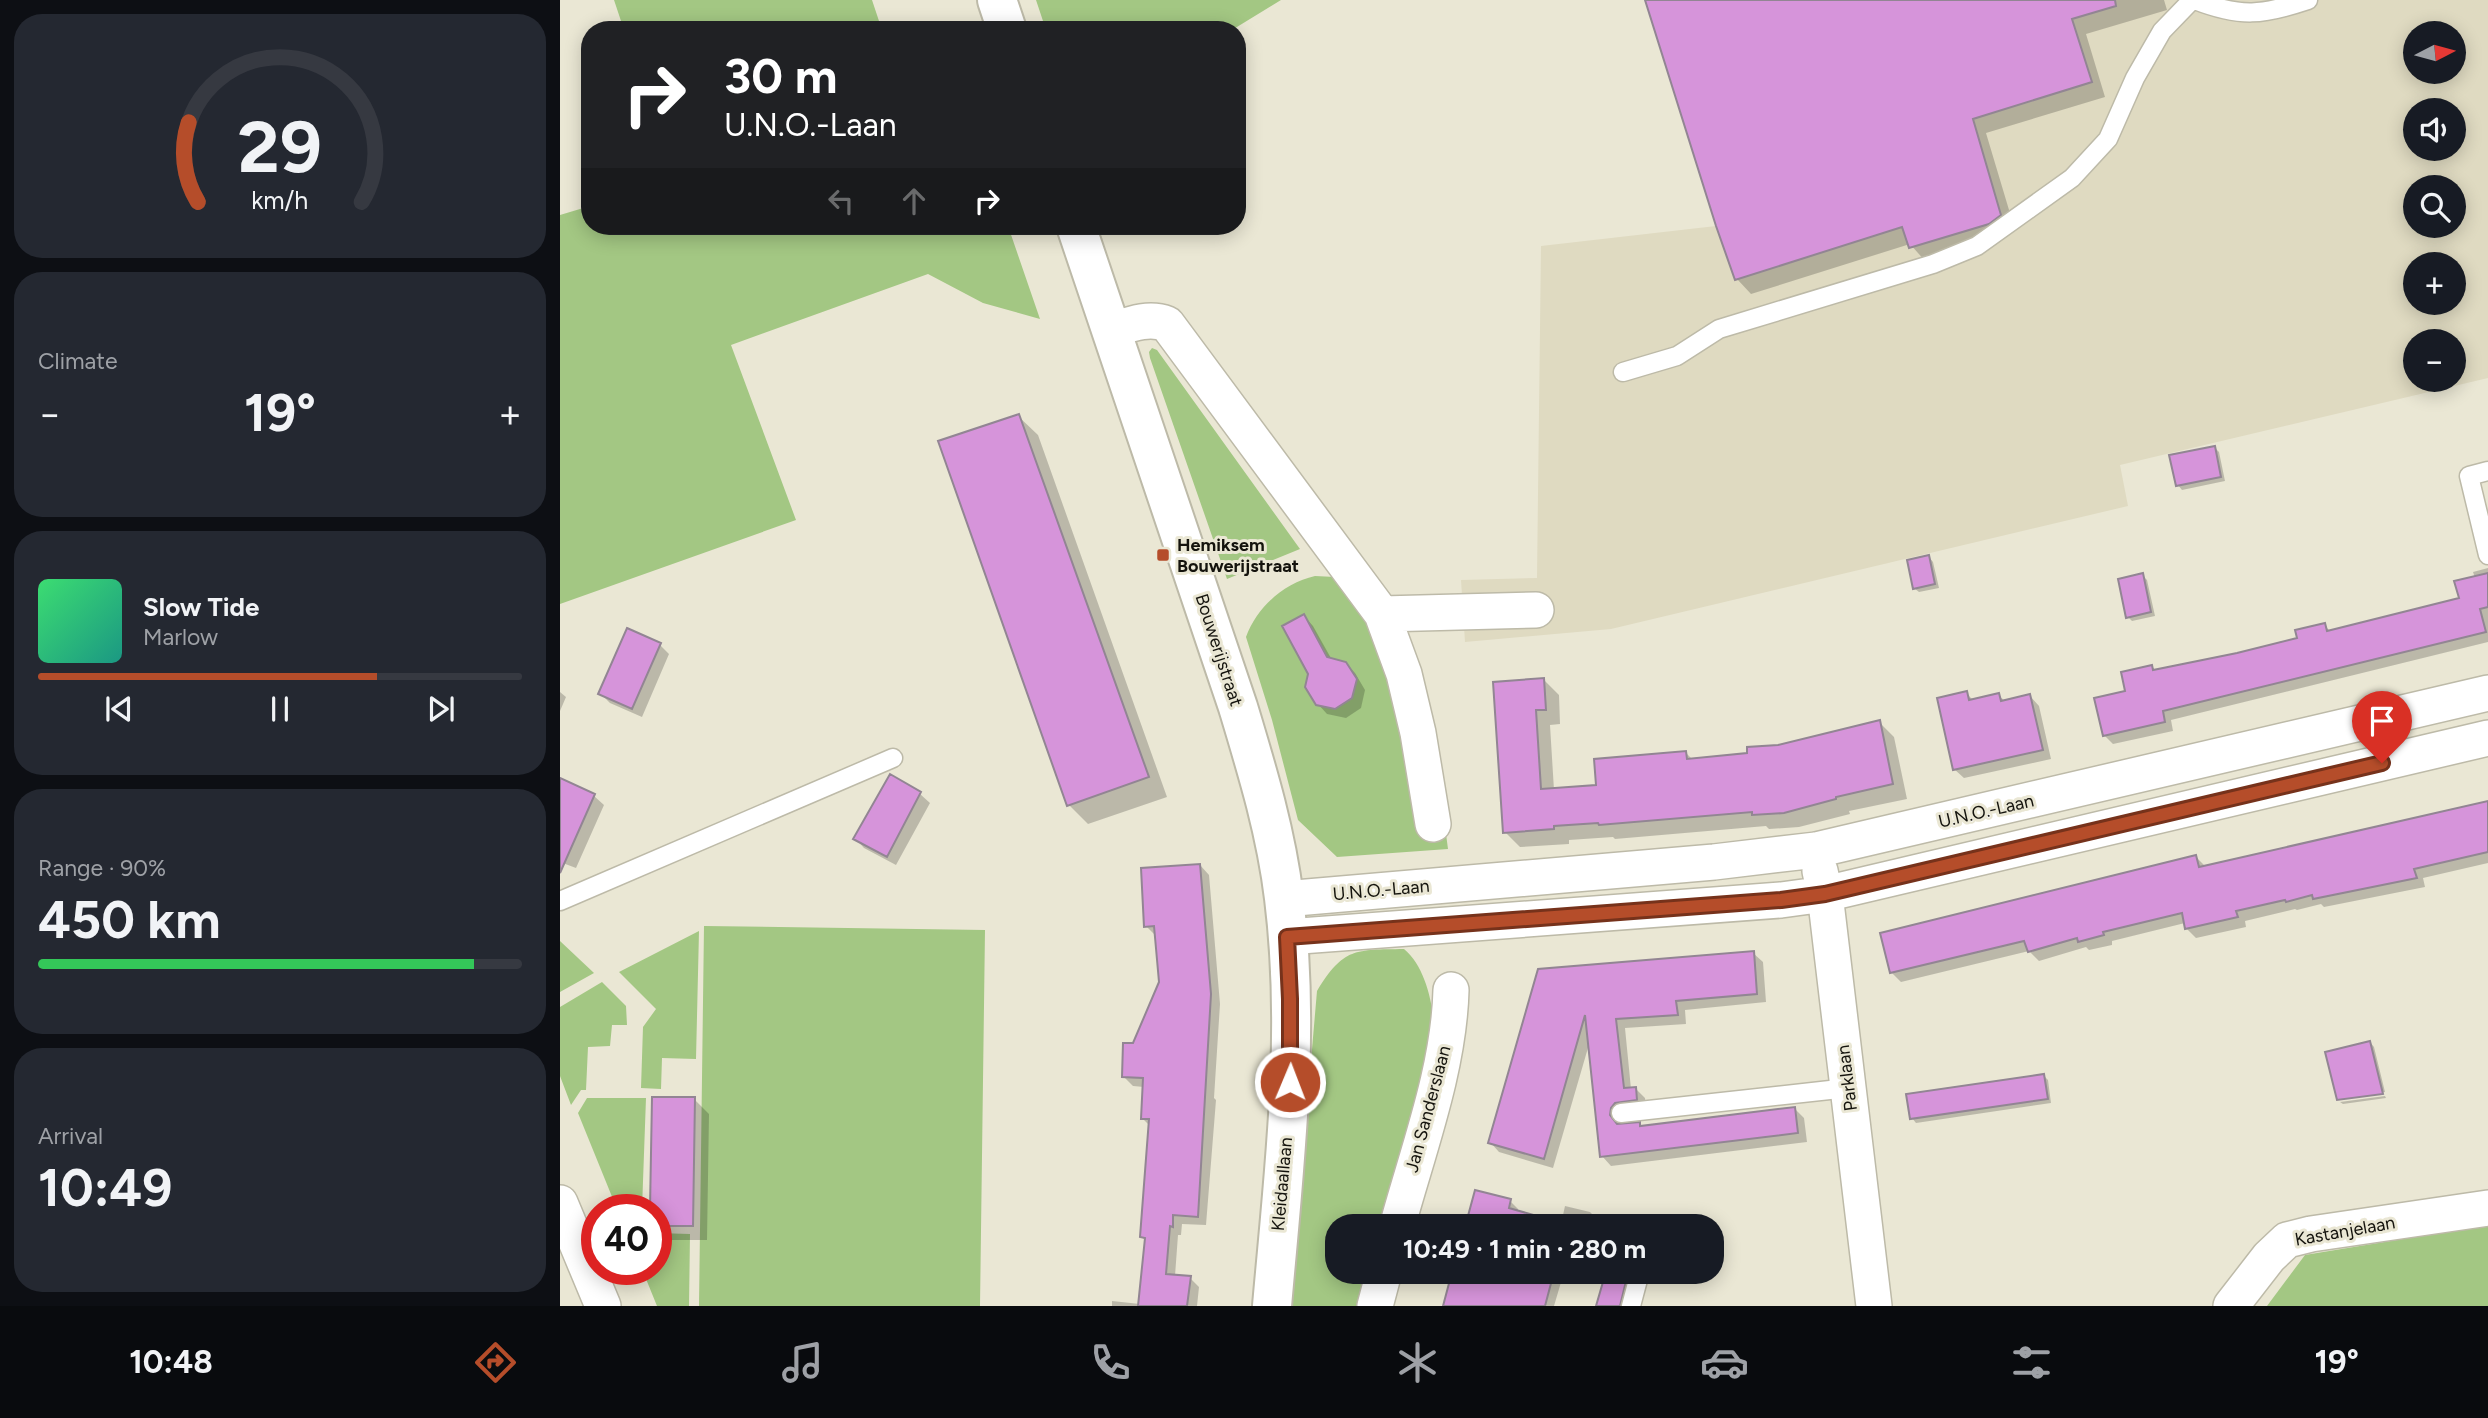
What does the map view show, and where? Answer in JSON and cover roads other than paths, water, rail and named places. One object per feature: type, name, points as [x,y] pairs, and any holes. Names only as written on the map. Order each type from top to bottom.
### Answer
[{"type":"street","points":[[997,0],[1004,21]]},
{"type":"street","name":"Bouwerijstraat","points":[[1079,235],[1252,754],[1270,821],[1284,899],[1287,937]]},
{"type":"street","points":[[1113,330],[1140,321],[1157,320],[1167,324],[1382,614],[1404,674],[1413,709],[1433,824]]},
{"type":"street","points":[[1382,614],[1536,610]]},
{"type":"street","name":"U.N.O.-Laan","points":[[1284,899],[1714,862],[1816,850],[2488,693]]},
{"type":"street","points":[[1287,937],[1781,900],[1825,894],[2488,738]]},
{"type":"street","name":"Parklaan","points":[[1816,850],[1825,894],[1874,1306]]},
{"type":"street","points":[[1477,881],[1480,923]]},
{"type":"street","name":"Kleidaallaan","points":[[1272,1306],[1290,1102],[1287,937]]},
{"type":"street","name":"Jan Sanderslaan","points":[[1401,1214],[1444,1057],[1451,990]]},
{"type":"street","points":[[560,1203],[603,1306]]},
{"type":"street","name":"Kastanjelaan","points":[[2231,1306],[2287,1240],[2311,1234],[2488,1208]]},
{"type":"street","points":[[1375,1306],[1381,1284]]},
{"type":"lane","points":[[1623,372],[1676,356],[1719,329],[1933,264],[1977,246],[2071,178],[2108,139],[2135,79],[2162,31],[2194,0],[2222,11],[2268,13],[2308,0]]},
{"type":"lane","points":[[2488,471],[2469,476],[2488,555]]},
{"type":"lane","points":[[560,901],[893,758]]},
{"type":"lane","points":[[1622,1113],[1848,1088]]},
{"type":"lane","points":[[1631,1306],[1637,1284]]},
{"type":"place","name":"Hemiksem Bouwerijstraat","points":[[1163,555]]}]
